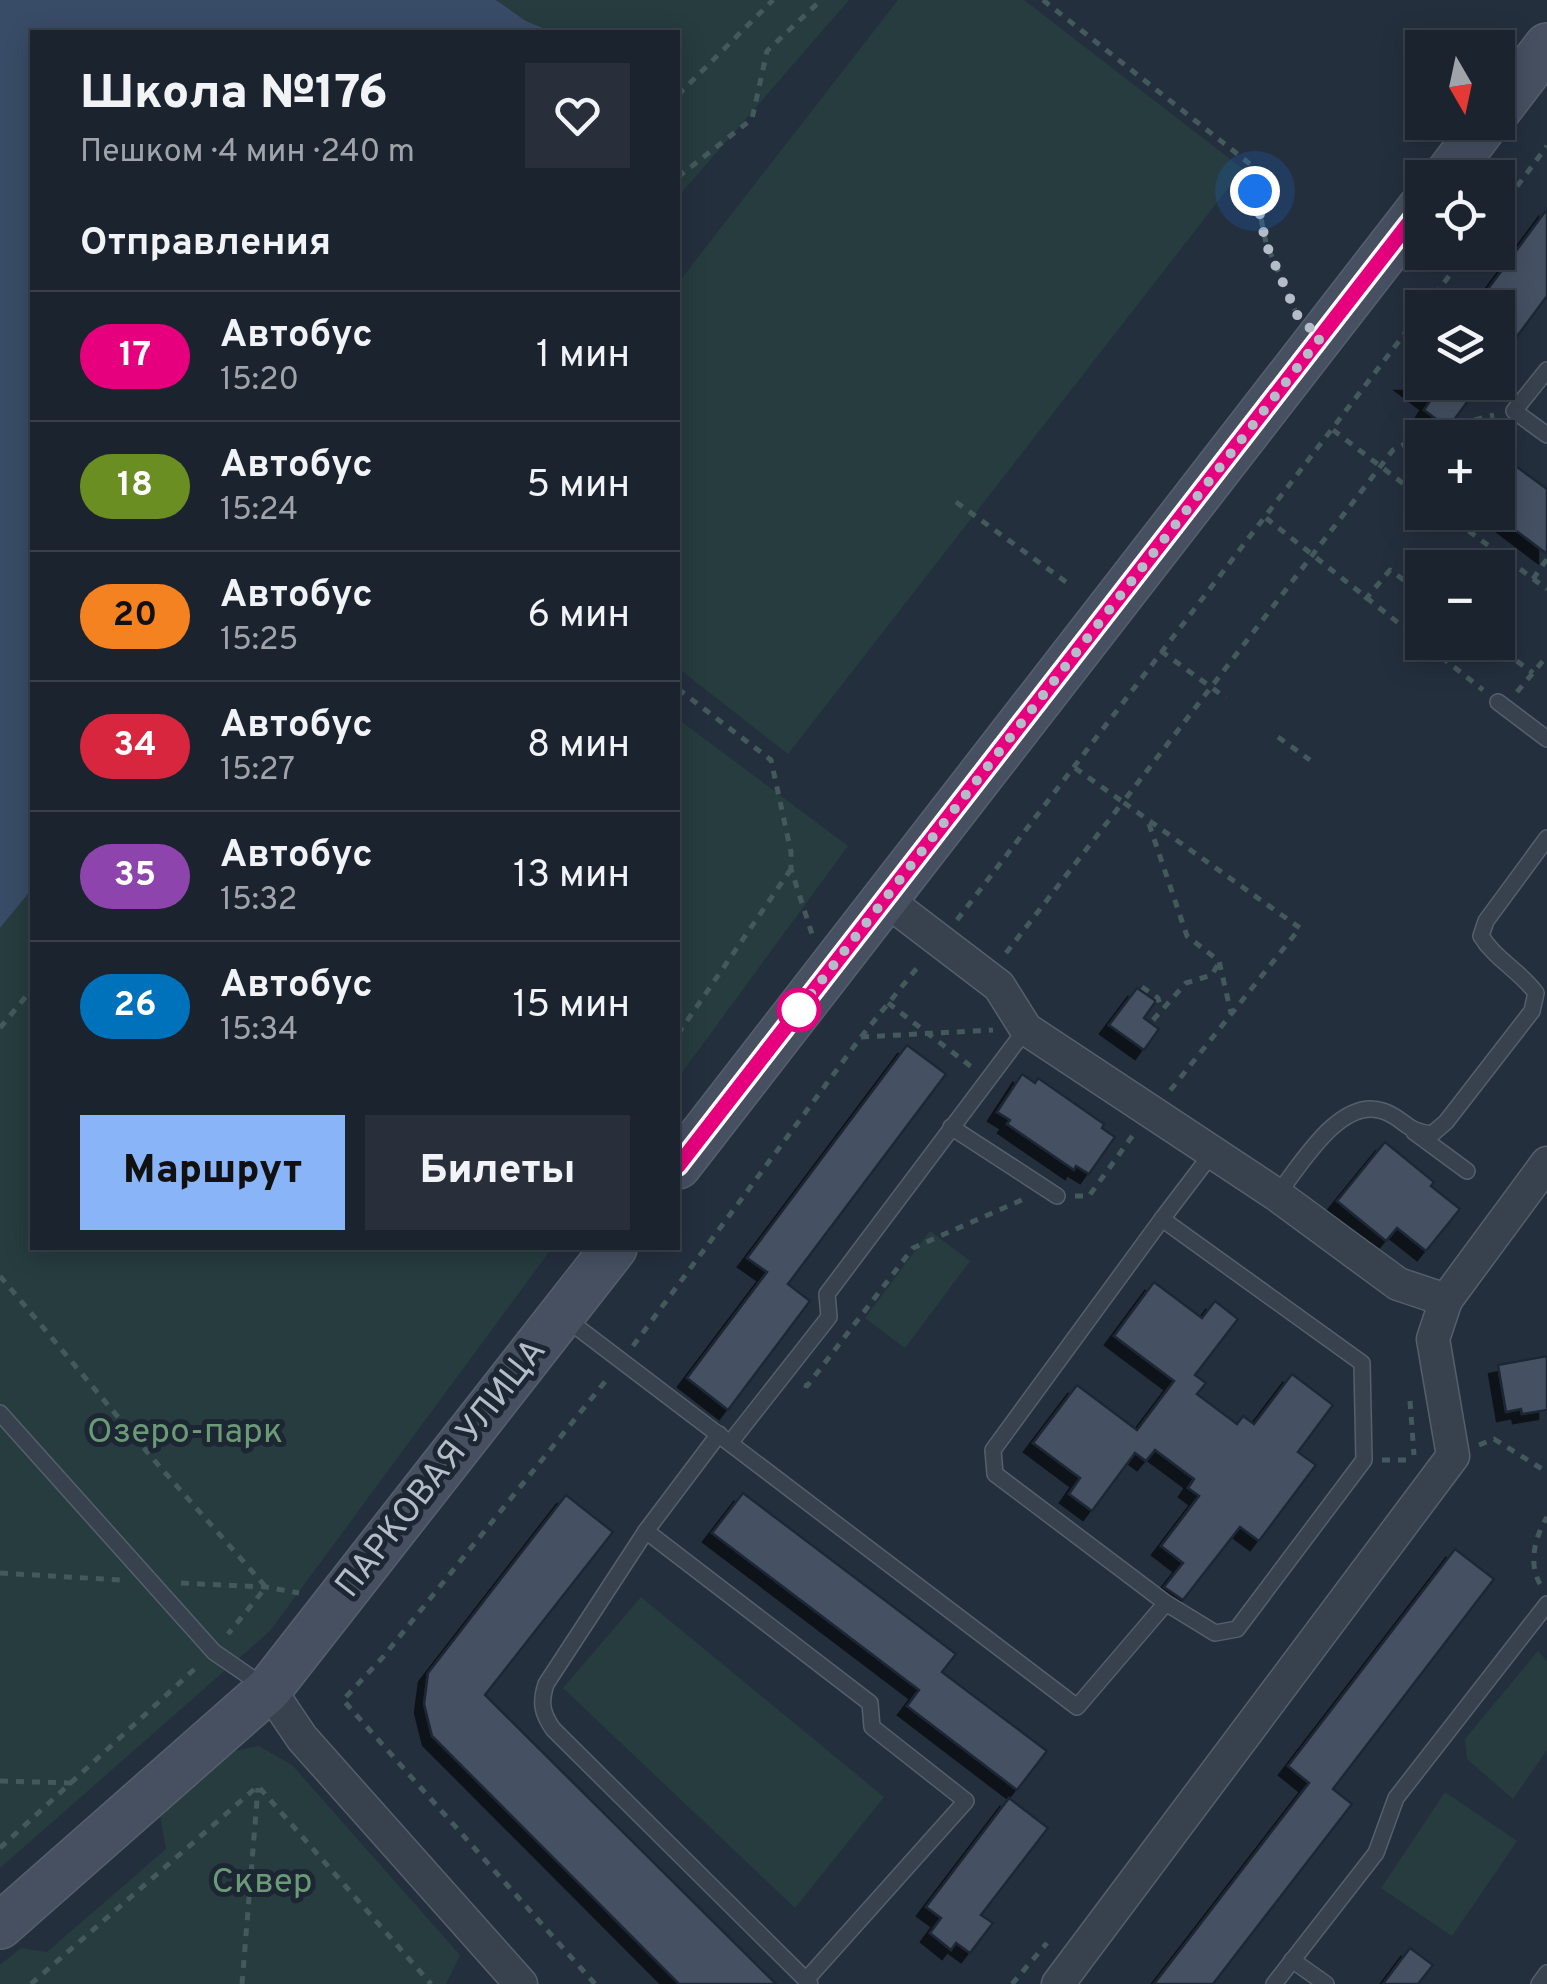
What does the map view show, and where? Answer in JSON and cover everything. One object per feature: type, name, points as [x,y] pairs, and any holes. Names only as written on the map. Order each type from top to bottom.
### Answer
[{"type":"street","points":[[1515,88],[1547,46]]},
{"type":"street","points":[[1459,160],[1474,140]]},
{"type":"street","points":[[680,1163],[1405,228]]},
{"type":"street","points":[[885,899],[999,986],[1026,1028],[1277,1195],[1398,1284],[1446,1300]]},
{"type":"street","points":[[1058,1984],[1454,1456],[1433,1339],[1446,1300],[1547,1163]]},
{"type":"street","name":"ПАРКОВАЯ УЛИЦА","points":[[0,1926],[268,1689],[612,1250]]},
{"type":"street","points":[[268,1689],[302,1738],[520,1984]]},
{"type":"lane","points":[[1547,370],[1514,411],[1547,435]]},
{"type":"lane","points":[[1502,705],[1547,740]]},
{"type":"lane","points":[[1414,1132],[1432,1134],[1446,1122],[1532,1011],[1536,992],[1526,978],[1490,950],[1481,936],[1486,920],[1547,838]]},
{"type":"lane","points":[[646,1531],[870,1702],[872,1727],[966,1801],[808,1982],[553,1729],[543,1714],[541,1699],[546,1684],[646,1531],[829,1317],[827,1294],[1026,1028]]},
{"type":"lane","points":[[1277,1195],[1340,1117],[1367,1109],[1384,1111],[1467,1172]]},
{"type":"lane","points":[[951,1127],[1057,1196]]},
{"type":"lane","points":[[1162,1219],[1362,1363],[1364,1460],[1237,1630],[1216,1633],[1166,1602],[995,1474],[993,1450],[1162,1219],[1213,1152]]},
{"type":"lane","points":[[562,1315],[1077,1707],[1166,1602]]},
{"type":"lane","points":[[0,1413],[214,1652],[268,1689]]},
{"type":"lane","points":[[1274,1984],[1376,1854],[1396,1798],[1547,1604]]},
{"type":"lane","points":[[1292,1960],[1326,1984]]},
{"type":"lane","points":[[1539,1984],[1547,1973]]},
{"type":"path","points":[[680,93],[773,0]]},
{"type":"path","points":[[680,175],[752,119],[767,52],[821,0]]},
{"type":"path","points":[[1043,0],[1250,164],[1266,244],[1299,319],[1321,337]]},
{"type":"path","points":[[1515,189],[1547,146]]},
{"type":"path","points":[[1438,290],[1453,270]]},
{"type":"path","points":[[595,1984],[343,1700],[383,1657],[622,1361],[861,1037],[1075,768],[1405,334]]},
{"type":"path","points":[[1462,420],[1514,411]]},
{"type":"path","points":[[1332,430],[1405,485]]},
{"type":"path","points":[[987,978],[1392,450],[1405,444]]},
{"type":"path","points":[[956,502],[1066,582]]},
{"type":"path","points":[[1266,518],[1502,705],[1547,656]]},
{"type":"path","points":[[1467,530],[1547,589]]},
{"type":"path","points":[[1533,579],[1547,559]]},
{"type":"path","points":[[1365,600],[1390,570],[1405,581]]},
{"type":"path","points":[[1161,651],[1226,698]]},
{"type":"path","points":[[1515,660],[1533,673]]},
{"type":"path","points":[[680,690],[771,760],[792,852],[790,868],[813,938]]},
{"type":"path","points":[[1278,737],[1310,760]]},
{"type":"path","points":[[786,1371],[807,1386],[914,1248],[1026,1199],[1089,1196],[1125,1143],[1300,928],[1075,768]]},
{"type":"path","points":[[1148,822],[1187,936],[1219,961],[1231,1012]]},
{"type":"path","points":[[680,1031],[790,868]]},
{"type":"path","points":[[1154,1020],[1186,982],[1212,975],[1219,961]]},
{"type":"path","points":[[1142,986],[1158,998],[1161,1010]]},
{"type":"path","points":[[0,1028],[30,992]]},
{"type":"path","points":[[888,1003],[988,1079]]},
{"type":"path","points":[[861,1037],[1026,1028]]},
{"type":"path","points":[[0,1276],[266,1587],[214,1652],[0,1848]]},
{"type":"path","points":[[1403,1474],[1414,1460],[1409,1383]]},
{"type":"path","points":[[1454,1456],[1494,1439],[1547,1472]]},
{"type":"path","points":[[1364,1460],[1414,1460]]},
{"type":"path","points":[[1547,1516],[1537,1533],[1533,1571],[1547,1595]]},
{"type":"path","points":[[0,1781],[74,1783]]},
{"type":"path","points":[[31,1984],[258,1786]]},
{"type":"path","points":[[242,1984],[258,1786]]},
{"type":"path","points":[[258,1786],[431,1984]]},
{"type":"path","points":[[1012,1984],[1056,1933]]},
{"type":"green space","points":[[496,0],[849,0],[680,195],[680,30],[548,30],[526,21]]},
{"type":"green space","points":[[898,0],[1024,0],[1243,169],[788,754],[680,670],[680,280]]},
{"type":"green space","points":[[680,720],[848,846],[680,1075]]},
{"type":"green space","name":"Озеро-парк","points":[[30,891],[30,1250],[551,1250],[270,1631],[0,1868],[0,928]]},
{"type":"green space","points":[[930,1231],[970,1261],[905,1348],[865,1318]]},
{"type":"green space","points":[[641,1597],[884,1797],[795,1908],[563,1688]]},
{"type":"green space","points":[[1538,1651],[1547,1661],[1547,1750],[1513,1799],[1467,1759],[1465,1739]]},
{"type":"green space","name":"Сквер","points":[[259,1746],[292,1765],[460,1955],[446,1984],[0,1984],[0,1965],[21,1948],[47,1952],[166,1849],[160,1815],[234,1751]]},
{"type":"green space","points":[[1445,1792],[1517,1841],[1452,1936],[1381,1888]]},
{"type":"water","points":[[0,0],[496,0],[526,21],[548,30],[30,30],[30,891],[0,928]]},
{"type":"building","points":[[1547,209],[1547,296],[1515,339],[1515,290],[1487,290],[1502,270],[1515,270],[1515,252]]},
{"type":"building","points":[[1469,400],[1454,420],[1437,420],[1424,410],[1430,401]]},
{"type":"building","points":[[1515,465],[1547,489],[1547,554],[1515,530]]},
{"type":"building","points":[[1137,988],[1156,1001],[1144,1018],[1159,1029],[1144,1050],[1109,1025]]},
{"type":"building","points":[[907,1045],[946,1074],[788,1284],[810,1301],[728,1410],[687,1378],[767,1272],[747,1258]]},
{"type":"building","points":[[1022,1074],[1035,1083],[1038,1078],[1104,1124],[1102,1128],[1115,1137],[1089,1174],[1076,1166],[1074,1170],[1007,1124],[1010,1120],[997,1112]]},
{"type":"building","points":[[1385,1142],[1460,1209],[1426,1251],[1397,1228],[1386,1241],[1337,1201]]},
{"type":"building","points":[[1154,1282],[1202,1318],[1215,1301],[1238,1319],[1195,1375],[1206,1383],[1197,1394],[1237,1424],[1243,1416],[1254,1424],[1292,1374],[1333,1405],[1298,1452],[1316,1465],[1259,1541],[1240,1527],[1183,1600],[1164,1587],[1183,1563],[1161,1546],[1199,1496],[1188,1488],[1194,1479],[1155,1450],[1146,1461],[1135,1453],[1092,1511],[1069,1494],[1080,1478],[1033,1443],[1077,1385],[1137,1430],[1174,1381],[1114,1336]]},
{"type":"building","points":[[1547,1356],[1547,1410],[1506,1412],[1498,1365]]},
{"type":"building","points":[[743,1493],[956,1654],[942,1672],[1047,1751],[1017,1790],[907,1706],[919,1690],[712,1533]]},
{"type":"building","points":[[566,1495],[613,1532],[485,1695],[776,1984],[679,1984],[432,1736],[424,1704],[428,1673]]},
{"type":"building","points":[[1455,1549],[1494,1579],[1333,1789],[1352,1804],[1213,1984],[1154,1984],[1309,1783],[1288,1766]]},
{"type":"building","points":[[1009,1798],[1048,1828],[981,1915],[993,1923],[970,1953],[956,1943],[951,1950],[930,1933],[941,1918],[926,1907]]},
{"type":"building","points":[[1410,1948],[1433,1965],[1418,1984],[1383,1984]]},
{"type":"bus line","name":"17","points":[[680,1163],[1405,228]]},
{"type":"route","points":[[799,1010],[794,1016],[1321,337],[1299,319],[1266,244],[1255,191]]}]
